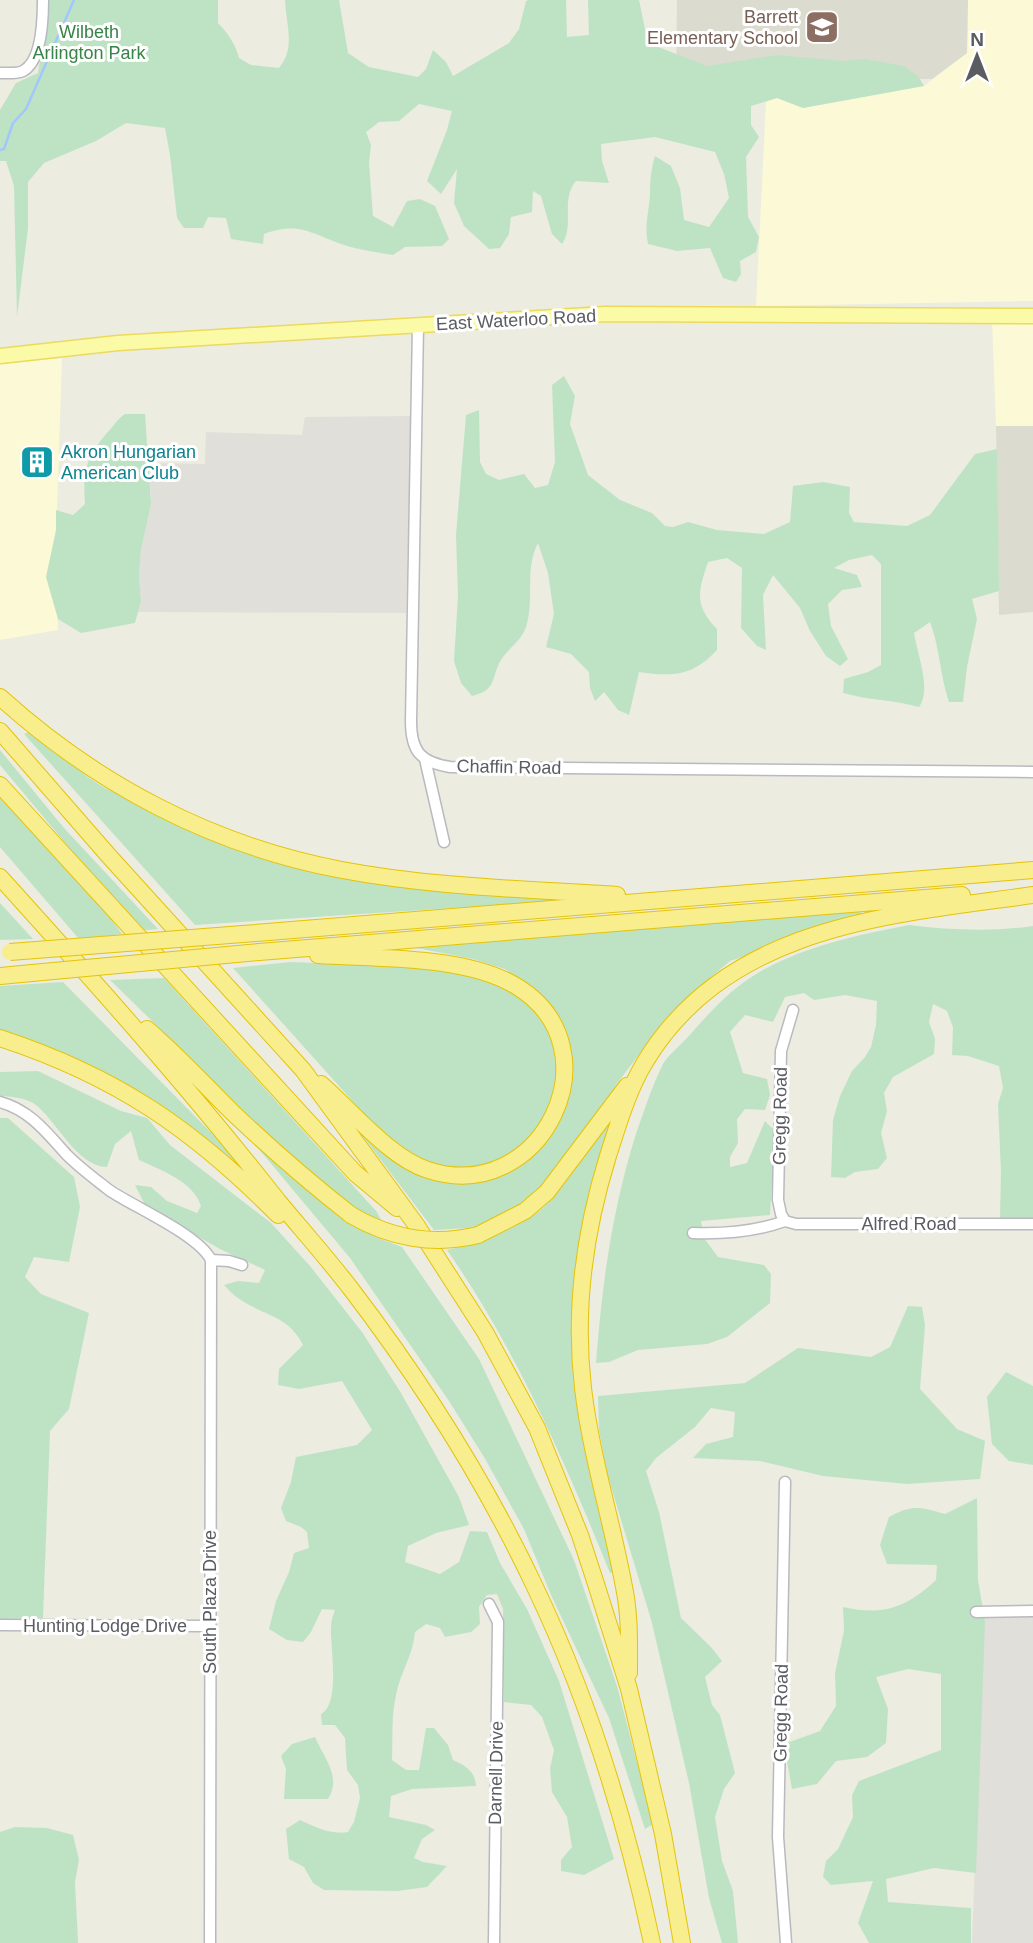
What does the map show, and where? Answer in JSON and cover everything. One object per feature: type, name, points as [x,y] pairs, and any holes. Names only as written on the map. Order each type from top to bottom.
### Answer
[{"type":"highway","points":[[0,697],[59,746],[135,795],[205,829],[286,857],[362,873],[461,885],[625,896],[693,896]]},
{"type":"highway","points":[[0,731],[108,855],[303,1070],[417,1226],[485,1332],[537,1428],[580,1535],[629,1689],[663,1834],[682,1943]]},
{"type":"highway","points":[[0,785],[355,1173],[417,1226]]},
{"type":"highway","points":[[3,952],[1033,870]]},
{"type":"highway","points":[[0,877],[234,1143],[375,1321],[430,1400],[480,1482],[535,1587],[565,1653],[610,1779],[635,1867],[652,1943]]},
{"type":"highway","points":[[0,976],[259,952],[1033,889]]},
{"type":"highway","points":[[103,991],[177,1055],[256,1134],[351,1215],[382,1231],[413,1238],[446,1240],[478,1235],[525,1211],[547,1192],[667,1032],[713,987],[744,965],[793,942],[836,928],[890,916],[1033,895]]},
{"type":"highway","points":[[259,952],[437,963],[500,978],[527,993],[547,1016],[559,1041],[564,1075],[561,1099],[553,1119],[530,1149],[497,1169],[471,1175],[454,1175],[426,1170],[401,1157],[303,1070]]},
{"type":"highway","points":[[0,1038],[82,1069],[171,1121],[216,1155],[283,1219],[318,1248]]},
{"type":"highway","points":[[629,1689],[628,1615],[624,1588],[591,1442],[582,1385],[581,1300],[590,1225],[601,1180],[617,1129],[644,1063]]},
{"type":"main road","name":"East Waterloo Road","points":[[0,356],[118,343],[657,313],[1033,316]]},
{"type":"street","points":[[0,73],[19,72],[28,67],[41,34],[43,0]]},
{"type":"street","points":[[418,326],[411,721],[413,746],[425,759],[444,842]]},
{"type":"street","name":"Chaffin Road","points":[[425,759],[450,767],[1033,772]]},
{"type":"street","name":"Gregg Road","points":[[785,1221],[780,1214],[778,1199],[780,1076],[782,1045],[793,1010]]},
{"type":"street","points":[[5,1104],[32,1118],[75,1162],[108,1189],[200,1245],[211,1260],[242,1265]]},
{"type":"street","name":"Alfred Road","points":[[693,1233],[713,1234],[754,1229],[785,1221],[796,1224],[1033,1224]]},
{"type":"street","name":"South Plaza Drive","points":[[210,1943],[211,1260]]},
{"type":"street","name":"Gregg Road","points":[[785,1482],[778,1837],[786,1943]]},
{"type":"street","name":"Darnell Drive","points":[[489,1604],[498,1622],[494,1943]]},
{"type":"street","points":[[976,1612],[1033,1611]]},
{"type":"street","name":"Hunting Lodge Drive","points":[[0,1625],[210,1626]]},
{"type":"shaded area","name":"Barrett Elementary School","points":[[677,0],[968,0],[967,53],[932,79],[676,82]]},
{"type":"shaded area","points":[[968,0],[1033,0],[1033,301],[756,306],[766,102],[777,98],[803,108],[924,86],[967,53]]},
{"type":"shaded area","points":[[992,321],[1033,322],[1033,426],[996,426]]},
{"type":"shaded area","points":[[62,358],[55,570],[58,630],[0,640],[0,364]]},
{"type":"shaded area","points":[[411,416],[406,613],[138,612],[141,601],[141,550],[151,504],[149,463],[205,464],[206,432],[302,435],[305,417]]},
{"type":"shaded area","points":[[996,426],[1033,426],[1033,612],[999,615]]},
{"type":"shaded area","points":[[1033,1615],[1033,1943],[972,1943],[984,1617]]},
{"type":"green space","name":"Wilbeth Arlington Park","points":[[49,0],[218,0],[218,23],[231,39],[239,58],[251,65],[279,68],[289,44],[285,0],[339,0],[348,53],[369,67],[418,77],[426,69],[433,50],[446,62],[453,76],[509,43],[519,29],[526,1],[566,0],[567,37],[589,35],[588,0],[639,0],[648,43],[707,66],[777,55],[843,61],[865,59],[904,66],[918,76],[924,86],[803,108],[777,98],[751,106],[751,125],[759,137],[746,157],[748,217],[759,237],[756,252],[740,261],[741,274],[736,282],[723,278],[710,248],[677,251],[648,244],[647,224],[655,156],[671,166],[680,188],[684,220],[709,227],[729,198],[724,174],[715,152],[655,137],[601,144],[602,161],[609,183],[576,181],[569,196],[566,237],[562,244],[552,234],[541,196],[533,191],[532,212],[511,217],[509,234],[500,248],[489,249],[464,226],[454,203],[457,169],[441,194],[427,181],[452,111],[419,104],[399,121],[379,122],[366,132],[371,145],[369,163],[373,216],[393,227],[407,201],[420,199],[435,206],[449,239],[442,246],[405,247],[393,255],[350,247],[296,229],[264,234],[263,244],[231,239],[226,218],[208,217],[203,228],[184,228],[177,218],[165,128],[126,123],[96,141],[44,163],[28,182],[28,228],[17,317],[14,186],[6,161],[0,161],[0,110],[16,83],[38,73]]},
{"type":"green space","points":[[564,376],[575,396],[570,424],[588,475],[620,500],[652,513],[665,526],[673,527],[688,522],[717,530],[764,534],[790,522],[793,486],[823,482],[850,487],[849,513],[854,522],[907,526],[930,515],[975,454],[997,449],[999,591],[972,599],[977,619],[963,702],[949,702],[930,622],[914,633],[924,681],[923,700],[919,707],[843,693],[844,679],[881,665],[881,564],[872,555],[849,560],[834,568],[857,575],[862,587],[842,590],[828,604],[831,626],[848,659],[840,666],[826,656],[810,631],[800,608],[773,575],[763,595],[766,650],[757,646],[741,628],[742,568],[727,558],[708,562],[700,590],[704,613],[717,629],[717,650],[699,665],[682,673],[639,672],[629,715],[618,710],[604,692],[595,701],[590,688],[589,672],[571,654],[546,647],[554,614],[548,573],[538,543],[531,563],[529,616],[524,632],[503,657],[490,686],[472,696],[461,683],[454,661],[458,596],[456,535],[466,415],[479,410],[480,462],[486,474],[499,480],[524,474],[535,488],[548,485],[555,462],[552,385]]},
{"type":"green space","points":[[125,414],[145,414],[151,504],[141,550],[141,601],[135,623],[81,633],[58,619],[46,577],[56,530],[56,510],[73,515],[85,504],[85,474],[90,459],[106,434]]},
{"type":"green space","points":[[31,731],[105,788],[235,846],[575,900],[195,925],[24,734]]},
{"type":"green space","points":[[0,750],[64,828],[158,929],[139,931],[0,765]]},
{"type":"green space","points":[[0,798],[102,907],[122,934],[79,939],[0,847]]},
{"type":"green space","points":[[0,903],[33,939],[0,940]]},
{"type":"green space","points":[[860,910],[862,917],[730,961],[683,1001],[616,1085],[590,1129],[533,1198],[504,1218],[468,1228],[434,1230],[358,1130],[400,1161],[461,1179],[550,1134],[568,1062],[547,1004],[529,986],[505,969],[473,959],[417,948]]},
{"type":"green space","points":[[909,925],[971,930],[1033,926],[1033,1218],[1000,1218],[998,1104],[1003,1088],[999,1066],[968,1056],[952,1055],[953,1027],[947,1011],[933,1004],[929,1022],[935,1039],[934,1054],[893,1077],[884,1093],[887,1111],[881,1133],[887,1158],[878,1169],[855,1172],[845,1178],[831,1177],[833,1120],[840,1096],[852,1071],[871,1047],[876,1025],[877,1001],[845,995],[814,1000],[804,993],[785,997],[773,1022],[745,1015],[730,1032],[743,1073],[767,1079],[770,1095],[765,1110],[745,1109],[737,1119],[738,1143],[730,1157],[730,1167],[747,1163],[765,1121],[775,1131],[770,1215],[701,1221],[704,1238],[718,1257],[764,1265],[771,1274],[770,1303],[727,1337],[707,1344],[638,1350],[609,1362],[596,1363],[605,1276],[620,1190],[642,1116],[665,1060],[722,1000],[763,970],[816,947]]},
{"type":"green space","points":[[291,962],[395,966],[470,974],[504,984],[544,1018],[557,1051],[559,1073],[551,1109],[522,1150],[478,1169],[445,1168],[405,1154],[383,1135],[233,968]]},
{"type":"green space","points":[[164,978],[377,1212],[382,1222],[337,1197],[294,1163],[110,980]]},
{"type":"green space","points":[[63,982],[238,1160],[239,1170],[154,1106],[0,1034],[0,986]]},
{"type":"green space","points":[[38,1071],[121,1111],[147,1118],[170,1145],[271,1223],[310,1266],[362,1332],[401,1393],[459,1497],[469,1525],[436,1533],[408,1546],[405,1562],[440,1574],[459,1562],[470,1531],[487,1532],[500,1563],[527,1609],[559,1681],[614,1859],[584,1875],[561,1871],[561,1860],[572,1847],[567,1817],[552,1792],[550,1768],[554,1750],[542,1717],[531,1705],[504,1702],[503,1609],[497,1594],[487,1595],[479,1607],[480,1624],[471,1632],[445,1637],[440,1628],[426,1624],[415,1632],[394,1703],[392,1760],[406,1770],[419,1770],[426,1728],[434,1728],[448,1745],[453,1760],[462,1764],[474,1776],[476,1786],[412,1789],[391,1796],[389,1817],[426,1825],[435,1830],[422,1839],[414,1858],[447,1866],[427,1887],[397,1891],[324,1890],[313,1883],[304,1867],[289,1859],[286,1829],[300,1820],[329,1831],[348,1832],[354,1822],[360,1798],[358,1785],[347,1770],[345,1738],[335,1725],[322,1725],[321,1714],[331,1699],[333,1687],[331,1627],[335,1610],[322,1609],[303,1642],[287,1640],[269,1629],[294,1553],[309,1548],[307,1532],[286,1521],[281,1508],[291,1482],[296,1457],[357,1445],[372,1430],[342,1381],[299,1389],[278,1385],[279,1369],[303,1345],[284,1322],[241,1300],[224,1285],[238,1281],[259,1283],[265,1270],[220,1249],[146,1207],[135,1185],[151,1187],[167,1201],[197,1213],[201,1206],[197,1197],[184,1183],[139,1160],[131,1131],[115,1144],[107,1167],[96,1165],[85,1159],[33,1103],[0,1096],[0,1072]]},
{"type":"green space","points":[[614,1112],[575,1323],[616,1572],[610,1573],[538,1407],[495,1327],[447,1250],[494,1235],[538,1212],[568,1179]]},
{"type":"green space","points":[[0,1118],[8,1118],[74,1177],[80,1207],[69,1262],[34,1257],[25,1277],[41,1294],[89,1313],[69,1409],[50,1431],[43,1618],[0,1619]]},
{"type":"green space","points":[[243,1130],[338,1216],[376,1237],[402,1247],[479,1359],[574,1560],[617,1686],[655,1823],[645,1829],[609,1718],[551,1595],[524,1529],[484,1457],[449,1401],[350,1258]]},
{"type":"green space","points":[[908,1306],[922,1307],[925,1325],[920,1389],[957,1429],[985,1441],[980,1479],[907,1484],[823,1476],[760,1461],[693,1458],[706,1444],[733,1437],[735,1412],[711,1408],[695,1427],[656,1458],[646,1471],[659,1512],[681,1618],[722,1661],[705,1677],[712,1705],[720,1715],[735,1773],[724,1789],[715,1817],[722,1861],[733,1891],[738,1943],[722,1943],[709,1898],[689,1783],[652,1623],[607,1473],[599,1430],[598,1396],[745,1383],[798,1348],[871,1357],[890,1347]]},
{"type":"green space","points":[[1006,1372],[1033,1386],[1033,1465],[1009,1461],[992,1444],[987,1397]]},
{"type":"green space","points":[[977,1498],[978,1580],[985,1621],[976,1873],[934,1868],[886,1879],[888,1902],[971,1908],[971,1943],[869,1943],[858,1923],[873,1881],[831,1885],[823,1877],[826,1861],[838,1849],[853,1817],[852,1795],[859,1781],[941,1750],[941,1674],[908,1669],[876,1677],[888,1709],[886,1743],[867,1757],[836,1761],[817,1784],[792,1789],[784,1744],[820,1731],[836,1706],[835,1673],[844,1631],[843,1607],[870,1611],[893,1607],[914,1597],[936,1580],[937,1565],[887,1564],[880,1545],[889,1517],[917,1508],[945,1514]]},
{"type":"green space","points":[[315,1737],[332,1775],[332,1791],[328,1799],[284,1799],[286,1769],[281,1756],[292,1744]]},
{"type":"green space","points":[[15,1827],[47,1828],[73,1835],[79,1860],[75,1882],[78,1943],[0,1943],[0,1832]]},
{"type":"waterway","points":[[0,150],[4,149],[13,123],[26,109],[74,0]]},
{"type":"place","name":"Barrett Elementary School","points":[[822,27]]},
{"type":"place","name":"Akron Hungarian American Club","points":[[37,462]]}]
